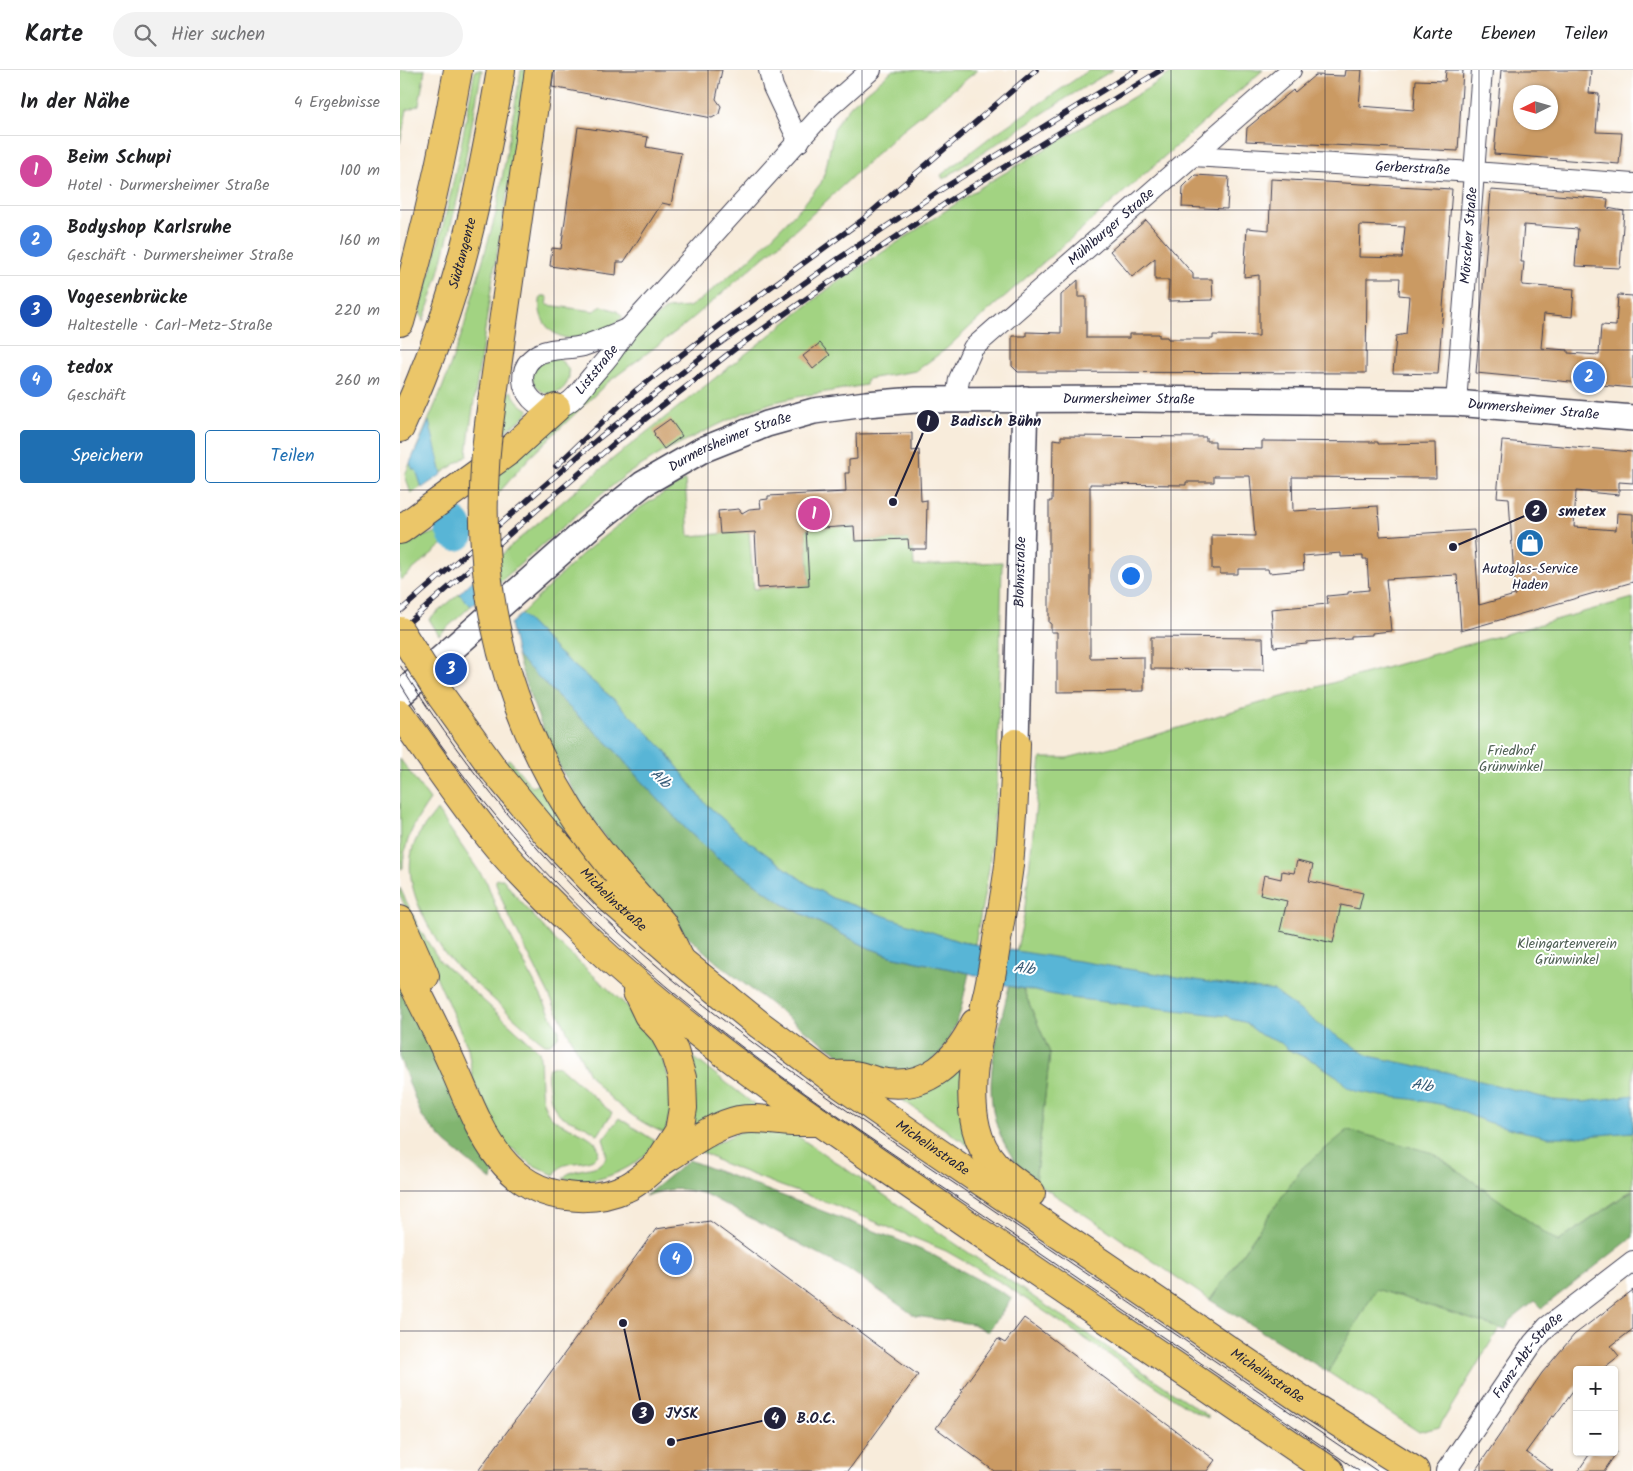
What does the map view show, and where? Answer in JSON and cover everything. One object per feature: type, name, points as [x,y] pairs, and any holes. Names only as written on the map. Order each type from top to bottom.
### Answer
[{"type":"main road","points":[[400,322],[427,222],[458,70]]},
{"type":"main road","name":"Südtangente","points":[[400,428],[425,371],[450,297],[472,220],[501,70]]},
{"type":"main road","points":[[539,70],[504,313],[485,465],[483,529],[489,594],[500,647],[521,716],[542,763],[570,810],[591,840],[662,924],[681,960]]},
{"type":"main road","points":[[400,530],[510,450],[556,408]]},
{"type":"main road","name":"Michelinstraße","points":[[400,632],[440,696],[495,771],[537,823],[609,898],[681,960],[760,1025],[827,1075],[1304,1401],[1415,1471]]},
{"type":"main road","points":[[400,714],[497,847],[535,888],[630,978],[755,1077],[1064,1291],[1330,1471]]},
{"type":"main road","points":[[1016,743],[1009,866],[986,1000],[974,1026],[968,1051],[972,1086],[972,1108],[976,1130],[985,1153],[1002,1173],[1038,1198],[1056,1216],[1070,1242]]},
{"type":"main road","points":[[400,920],[434,998],[452,1063]]},
{"type":"main road","points":[[400,959],[452,1063],[477,1121],[490,1144],[502,1161],[521,1180],[543,1191],[583,1198],[606,1195],[627,1188],[644,1177],[658,1164],[690,1143],[717,1128],[740,1120],[760,1119],[819,1122]]},
{"type":"main road","points":[[630,978],[648,1015],[663,1031],[674,1050],[682,1078],[683,1108],[679,1131],[658,1164]]},
{"type":"main road","points":[[827,1075],[858,1076],[886,1083],[912,1082],[944,1067],[968,1051]]},
{"type":"street","points":[[769,70],[773,86],[799,142]]},
{"type":"street","name":"Liststraße","points":[[629,328],[583,345],[544,351],[537,354],[530,360],[523,373],[523,382],[528,396],[537,404],[546,408],[556,408],[566,404],[579,392],[610,356],[629,328],[828,108],[871,70]]},
{"type":"street","name":"Mühlburger Straße","points":[[956,400],[958,378],[972,348],[1291,70]]},
{"type":"street","name":"Mörscher Straße","points":[[1456,403],[1482,70]]},
{"type":"street","name":"Gerberstraße","points":[[1192,156],[1474,172],[1633,184]]},
{"type":"street","name":"Blohnstraße","points":[[1016,743],[1025,399]]},
{"type":"street","name":"Durmersheimer Straße","points":[[400,694],[593,524],[643,484],[702,450],[767,424],[814,412],[866,404],[916,400],[1226,400],[1456,403],[1633,418]]},
{"type":"street","name":"Franz-Abt-Straße","points":[[1446,1471],[1533,1343],[1547,1327],[1633,1261]]},
{"type":"green space","points":[[400,70],[425,70],[419,105],[407,110],[400,143]]},
{"type":"green space","points":[[475,70],[482,70],[459,193],[438,277],[423,322],[420,306],[452,189]]},
{"type":"green space","points":[[521,70],[528,70],[493,277],[467,456],[411,494],[405,475],[443,386],[464,327],[496,213]]},
{"type":"green space","points":[[893,70],[978,70],[902,130],[792,233],[686,324],[607,383],[529,458],[496,496],[498,472],[615,363],[639,332],[667,309],[689,307],[700,300],[750,259],[804,204],[821,183],[834,129],[839,120],[852,104]]},
{"type":"green space","points":[[1089,70],[1113,70],[1068,97],[943,179],[941,175],[989,138]]},
{"type":"green space","points":[[1175,70],[1263,70],[946,349],[916,371],[867,379],[866,385],[771,403],[741,414],[668,449],[626,475],[582,510],[500,582],[490,566],[513,544],[615,457],[833,285],[981,187],[1150,87]]},
{"type":"green space","points":[[541,296],[546,296],[548,299],[547,305],[594,311],[602,306],[617,311],[623,317],[612,326],[601,331],[582,337],[566,338],[553,332],[544,322],[540,310]]},
{"type":"green space","points":[[553,357],[564,363],[569,371],[568,380],[564,388],[557,393],[548,394],[540,390],[532,379],[534,367]]},
{"type":"green space","points":[[511,391],[519,402],[529,410],[522,419],[503,433],[507,394]]},
{"type":"green space","points":[[685,480],[689,536],[749,532],[754,589],[810,585],[806,529],[854,526],[855,541],[908,539],[913,549],[914,566],[1002,562],[997,784],[989,869],[975,944],[961,942],[909,926],[832,898],[806,883],[744,839],[705,803],[663,748],[618,703],[559,653],[521,614],[581,555],[638,509]]},
{"type":"green space","points":[[415,531],[417,538],[441,531],[444,543],[401,580],[400,542]]},
{"type":"green space","points":[[459,594],[471,606],[439,635],[429,619]]},
{"type":"green space","points":[[1633,598],[1633,1189],[1558,1242],[1433,1153],[1302,1168],[1210,1300],[1035,1182],[1050,1053],[1023,989],[1009,986],[1024,916],[1041,758],[1067,758],[1140,740],[1236,710]]},
{"type":"green space","points":[[517,656],[612,747],[688,831],[717,858],[783,904],[869,948],[891,956],[969,973],[960,1013],[950,1038],[940,1054],[925,1066],[893,1075],[849,1061],[803,1029],[716,962],[675,925],[614,850],[584,808],[563,773],[548,742]]},
{"type":"green space","points":[[400,759],[430,800],[410,834],[405,848],[403,868],[401,869]]},
{"type":"green space","points":[[509,759],[532,787],[543,782],[594,867],[503,764]]},
{"type":"green space","points":[[437,810],[487,883],[497,910],[559,1031],[558,1037],[550,1044],[545,1044],[537,1038],[468,978],[446,955],[425,919],[416,898],[410,865],[415,842],[422,829]]},
{"type":"green space","points":[[497,879],[503,879],[556,941],[653,1030],[674,1095],[665,1133],[644,1123],[623,1109],[604,1092],[589,1074],[506,910],[496,884]]},
{"type":"green space","points":[[400,888],[420,930],[440,961],[539,1051],[541,1091],[546,1109],[560,1123],[595,1142],[598,1154],[595,1158],[563,1166],[554,1175],[529,1163],[512,1148],[509,1151],[497,1134],[473,1080],[468,1048],[400,895]]},
{"type":"green space","points":[[400,979],[494,1170],[492,1181],[445,1142],[422,1117],[400,1059]]},
{"type":"green space","points":[[1009,986],[1023,989],[1050,1053],[1035,1182],[1020,1168],[1008,1150],[998,1130],[993,1110],[992,1069]]},
{"type":"green space","points":[[688,1053],[759,1108],[697,1129],[687,1123]]},
{"type":"green space","points":[[961,1066],[972,1148],[898,1097]]},
{"type":"green space","points":[[560,1067],[612,1113],[598,1135],[590,1129],[566,1118],[555,1109],[551,1100],[548,1075],[549,1068]]},
{"type":"green space","points":[[619,1118],[655,1141],[643,1157],[624,1169],[603,1178],[583,1181],[563,1178],[569,1173],[594,1167],[605,1159],[606,1151],[603,1139]]},
{"type":"green space","points":[[748,1128],[796,1135],[1208,1416],[1208,1418],[1193,1411],[1002,1283],[946,1251],[832,1204],[722,1163],[700,1151]]},
{"type":"green space","points":[[1348,1130],[1433,1153],[1558,1242],[1633,1190],[1633,1237],[1542,1308],[1535,1301],[1511,1320],[1505,1330],[1376,1289],[1328,1372],[1210,1300],[1302,1168]]},
{"type":"green space","points":[[689,1160],[898,1240],[933,1255],[1012,1298],[988,1332],[973,1324],[915,1316],[851,1271],[705,1194],[675,1189],[645,1196]]},
{"type":"green space","points":[[1376,1288],[1500,1327],[1439,1427],[1419,1432],[1328,1372]]},
{"type":"water","points":[[429,421],[442,474],[422,488],[416,470],[413,470],[410,463]]},
{"type":"water","points":[[479,574],[500,582],[471,606],[459,594]]},
{"type":"water","points":[[521,614],[559,653],[618,703],[663,748],[705,803],[744,838],[806,883],[832,898],[961,942],[1274,991],[1321,1026],[1369,1056],[1446,1072],[1553,1100],[1584,1102],[1633,1095],[1633,1132],[1576,1137],[1549,1137],[1516,1130],[1487,1122],[1445,1105],[1381,1096],[1348,1088],[1338,1077],[1315,1062],[1287,1049],[1281,1043],[1261,1035],[1244,1022],[1227,1016],[1070,998],[1009,986],[969,973],[891,956],[869,948],[783,904],[717,858],[688,831],[612,747],[517,656],[510,624]]},
{"type":"building","points":[[554,70],[722,70],[716,99],[721,106],[719,114],[712,118],[552,87]]},
{"type":"building","points":[[1345,70],[1362,70],[1359,106],[1414,110],[1416,80],[1445,81],[1446,70],[1463,70],[1458,151],[1246,141],[1247,128],[1293,90],[1295,92],[1315,75],[1344,76]]},
{"type":"building","points":[[1501,70],[1591,70],[1589,93],[1599,94],[1596,132],[1622,133],[1619,164],[1494,154]]},
{"type":"building","points":[[578,127],[648,137],[646,147],[681,153],[671,205],[662,203],[624,262],[617,262],[616,275],[550,266],[552,248],[561,249]]},
{"type":"building","points":[[1195,175],[1229,177],[1227,209],[1182,207],[1183,187]]},
{"type":"building","points":[[1271,179],[1452,189],[1438,374],[1393,373],[1396,336],[1406,334],[1409,296],[1399,295],[1400,278],[1367,278],[1366,373],[1018,372],[1012,366],[1012,336],[1026,336],[1026,332],[1061,333],[1061,295],[1078,280],[1078,297],[1086,297],[1086,338],[1129,338],[1129,334],[1159,334],[1159,337],[1167,337],[1168,339],[1213,339],[1213,335],[1259,336],[1259,275],[1244,277],[1247,228],[1269,230]],"holes":[[[1360,225],[1405,227],[1402,258],[1359,257]]]},
{"type":"building","points":[[1491,190],[1608,199],[1607,208],[1624,211],[1620,268],[1575,266],[1578,229],[1524,225],[1521,262],[1524,262],[1522,285],[1574,289],[1572,317],[1544,314],[1541,348],[1568,350],[1568,353],[1599,355],[1601,325],[1616,326],[1618,295],[1633,296],[1633,388],[1476,373]]},
{"type":"building","points":[[1146,220],[1193,274],[1193,279],[1212,279],[1213,300],[1168,301],[1169,280],[1155,280],[1155,258],[1132,277],[1110,251]]},
{"type":"building","points":[[820,343],[830,355],[813,369],[803,356]]},
{"type":"building","points":[[670,419],[682,436],[664,449],[653,431]]},
{"type":"building","points":[[912,433],[912,451],[919,450],[921,501],[927,500],[926,549],[909,549],[908,539],[855,541],[854,526],[806,529],[809,585],[758,588],[755,532],[720,534],[718,511],[739,509],[742,513],[749,509],[761,508],[760,500],[768,499],[768,496],[846,492],[845,473],[849,473],[849,460],[857,459],[856,434]]},
{"type":"building","points":[[1061,436],[1206,437],[1206,441],[1215,441],[1215,448],[1262,449],[1262,441],[1378,442],[1378,444],[1435,443],[1436,478],[1292,477],[1293,511],[1378,506],[1380,536],[1474,530],[1479,605],[1515,595],[1509,498],[1497,497],[1502,441],[1633,452],[1633,483],[1619,482],[1619,495],[1576,491],[1574,527],[1616,530],[1617,513],[1633,514],[1633,582],[1461,631],[1457,575],[1386,579],[1391,631],[1372,633],[1372,635],[1351,636],[1351,639],[1307,642],[1307,644],[1274,647],[1271,609],[1328,604],[1327,596],[1369,590],[1367,559],[1363,559],[1363,556],[1341,557],[1341,553],[1303,556],[1304,570],[1269,573],[1268,569],[1238,569],[1238,574],[1220,574],[1220,569],[1212,569],[1212,535],[1255,536],[1250,476],[1214,476],[1214,482],[1186,482],[1186,485],[1090,484],[1090,658],[1144,657],[1144,691],[1057,692],[1057,632],[1051,632],[1051,623],[1049,623],[1049,501],[1052,501],[1053,439],[1061,440]]},
{"type":"building","points":[[1151,637],[1263,638],[1264,670],[1151,669]]},
{"type":"building","points":[[1297,861],[1313,865],[1309,881],[1363,893],[1359,909],[1341,905],[1333,943],[1280,931],[1287,901],[1260,895],[1264,875],[1281,879],[1282,871],[1294,873]]},
{"type":"building","points":[[710,1221],[918,1375],[848,1471],[478,1471],[656,1229]]},
{"type":"building","points":[[1633,1290],[1633,1329],[1611,1346],[1619,1356],[1606,1366],[1573,1366],[1573,1391],[1526,1452],[1553,1471],[1475,1471],[1542,1373],[1574,1335]]},
{"type":"building","points":[[1024,1318],[1215,1460],[1207,1471],[994,1471],[936,1428],[998,1339],[1005,1343]]},
{"type":"building","points":[[1588,1456],[1614,1456],[1604,1471],[1578,1471]]},
{"type":"waterway","name":"Alb","points":[[453,526],[456,532]]},
{"type":"tram line","points":[[400,665],[444,732],[492,796],[544,856],[600,914],[691,995],[788,1069],[838,1104],[1377,1471]]},
{"type":"tram line","points":[[400,683],[426,723],[481,798],[543,870],[610,936],[684,1001],[764,1064],[806,1094],[1359,1471]]},
{"type":"railway","points":[[556,466],[634,392],[730,317],[861,221],[1036,70]]},
{"type":"railway","points":[[400,611],[599,438],[716,346],[838,259],[942,189],[1136,70]]},
{"type":"railway","points":[[400,630],[617,441],[736,348],[949,201],[1161,70]]},
{"type":"place","name":"Bodyshop Karlsruhe","points":[[1589,377]]},
{"type":"place","name":"Badisch Bühn","points":[[893,502]]},
{"type":"place","name":"Beim Schupi","points":[[814,514]]},
{"type":"place","name":"Autoglas-Service Haden","points":[[1530,543]]},
{"type":"place","name":"smetex","points":[[1453,547]]},
{"type":"place","name":"Vogesenbrücke","points":[[451,669]]},
{"type":"place","name":"tedox","points":[[676,1259]]},
{"type":"place","name":"JYSK","points":[[623,1323]]},
{"type":"place","name":"B.O.C.","points":[[671,1442]]},
{"type":"park label","name":"Friedhof Grünwinkel","points":[[1511,760]]},
{"type":"park label","name":"Kleingartenverein Grünwinkel","points":[[1567,952]]}]
